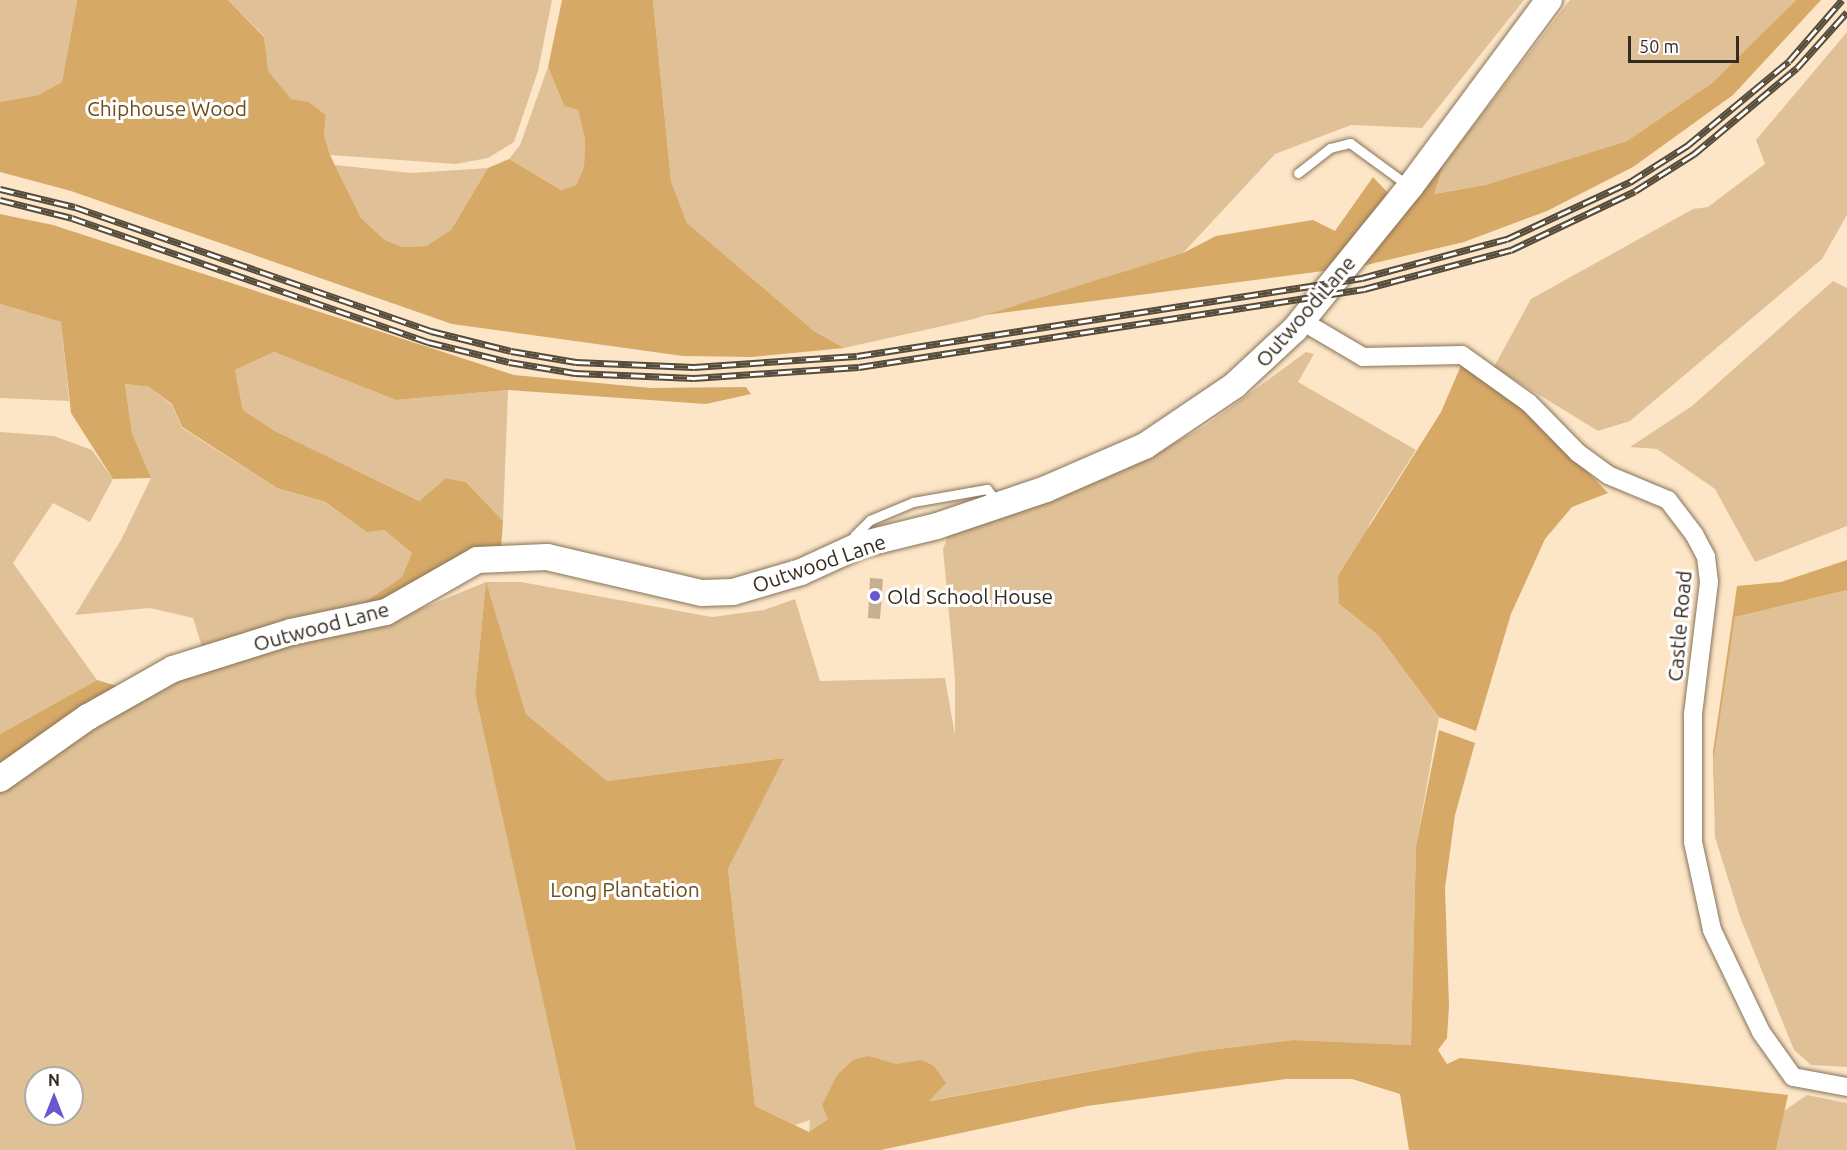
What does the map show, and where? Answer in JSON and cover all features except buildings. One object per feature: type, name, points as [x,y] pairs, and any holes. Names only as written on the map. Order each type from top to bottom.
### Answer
[{"type":"main road","name":"Outwood Lane","points":[[0,779],[88,717],[173,669],[291,632],[386,612],[477,560],[547,557],[715,593],[768,584],[860,545],[998,504],[1106,464],[1184,423],[1267,358],[1302,321],[1410,187],[1549,0]]},
{"type":"street","name":"Castle Road","points":[[1302,321],[1363,357],[1462,355],[1529,403],[1578,453],[1608,475],[1668,500],[1694,534],[1706,558],[1709,582],[1693,714],[1693,842],[1712,930],[1761,1032],[1793,1077],[1847,1087]]},
{"type":"lane","points":[[1298,173],[1330,148],[1350,143],[1410,187]]},
{"type":"shaded area","points":[[0,0],[77,0],[62,82],[38,95],[0,102]]},
{"type":"shaded area","points":[[228,0],[552,0],[538,71],[514,142],[488,158],[456,164],[330,155],[324,135],[326,115],[309,102],[291,100],[267,71],[264,36]]},
{"type":"shaded area","points":[[653,0],[1524,0],[1422,128],[1351,125],[1275,154],[1183,253],[974,319],[844,348],[814,331],[687,223],[671,181]]},
{"type":"shaded area","points":[[1570,0],[1796,0],[1712,83],[1627,141],[1485,185],[1433,194],[1443,165]]},
{"type":"shaded area","points":[[1847,32],[1847,215],[1822,259],[1630,421],[1598,431],[1494,367],[1531,299],[1693,209],[1708,207],[1765,164],[1756,140]]},
{"type":"shaded area","points":[[548,67],[564,106],[578,110],[585,140],[584,167],[576,185],[561,190],[509,159],[520,145]]},
{"type":"shaded area","points":[[335,165],[411,173],[488,168],[451,230],[426,246],[403,247],[385,240],[361,218]]},
{"type":"shaded area","points":[[1833,281],[1847,288],[1847,526],[1755,562],[1715,489],[1657,449],[1630,447],[1692,406]]},
{"type":"shaded area","points":[[0,304],[61,322],[69,401],[0,398]]},
{"type":"shaded area","points":[[274,352],[396,400],[508,390],[503,521],[466,482],[446,478],[419,501],[273,430],[243,410],[235,370]]},
{"type":"shaded area","points":[[1306,352],[1314,354],[1298,382],[1416,450],[1370,523],[1339,604],[1378,635],[1439,717],[1416,846],[1411,1045],[1293,1040],[1202,1051],[828,1119],[809,1132],[810,1120],[795,1125],[755,1106],[728,869],[783,758],[607,781],[526,714],[486,584],[475,694],[576,1150],[0,1150],[0,790],[171,678],[292,643],[386,623],[486,582],[521,582],[712,617],[764,610],[795,599],[820,681],[945,678],[955,735],[955,678],[943,549],[948,536],[1134,465],[1205,426]]},
{"type":"shaded area","points":[[125,384],[149,387],[172,405],[182,428],[277,488],[324,502],[367,531],[384,530],[412,553],[402,577],[355,608],[202,647],[193,618],[150,608],[75,615],[121,540],[151,478],[132,433]]},
{"type":"shaded area","points":[[0,432],[54,436],[92,450],[113,479],[90,522],[53,503],[13,563],[97,680],[0,734]]},
{"type":"shaded area","points":[[1847,590],[1847,1067],[1811,1065],[1794,1050],[1740,917],[1715,837],[1713,752],[1735,617]]},
{"type":"shaded area","points":[[1807,1095],[1847,1103],[1847,1150],[1776,1150],[1784,1111]]},
{"type":"green space","name":"Chiphouse Wood","points":[[77,0],[228,0],[264,37],[268,71],[291,99],[309,102],[326,115],[324,135],[330,155],[361,218],[385,240],[403,247],[426,246],[451,230],[488,168],[509,159],[561,190],[576,185],[584,167],[585,140],[578,110],[564,106],[548,67],[562,0],[653,0],[671,181],[687,223],[814,331],[844,348],[752,357],[683,356],[452,324],[71,191],[0,172],[0,102],[38,95],[62,82]]},
{"type":"green space","points":[[1796,0],[1821,0],[1733,95],[1633,167],[1547,211],[1464,242],[1362,266],[1443,165],[1434,194],[1485,185],[1627,141],[1712,83]]},
{"type":"green space","points":[[1373,177],[1389,194],[1331,270],[985,315],[1183,253],[1216,236],[1313,220],[1335,231]]},
{"type":"green space","points":[[0,214],[53,225],[514,375],[651,388],[746,387],[751,394],[706,404],[508,390],[396,400],[274,352],[235,370],[243,410],[273,430],[419,501],[446,478],[466,482],[503,521],[501,549],[393,597],[357,607],[402,577],[412,553],[384,530],[367,532],[325,502],[277,488],[182,427],[172,404],[149,387],[125,384],[132,433],[151,478],[113,479],[71,413],[61,322],[0,304]]},
{"type":"green space","points":[[1463,361],[1518,400],[1608,493],[1572,507],[1545,539],[1511,614],[1476,731],[1439,717],[1378,635],[1339,604],[1338,576],[1441,412]]},
{"type":"green space","points":[[1847,560],[1847,590],[1735,617],[1713,761],[1737,586],[1781,582]]},
{"type":"green space","name":"Long Plantation","points":[[486,582],[526,714],[607,781],[784,758],[728,869],[755,1106],[809,1132],[828,1119],[822,1105],[837,1075],[853,1060],[869,1056],[896,1064],[922,1060],[934,1066],[946,1083],[929,1101],[1202,1051],[1293,1040],[1411,1045],[1416,846],[1439,730],[1475,743],[1455,815],[1445,888],[1449,1006],[1447,1038],[1438,1050],[1447,1064],[1460,1058],[1788,1095],[1776,1150],[1409,1150],[1400,1094],[1352,1079],[1286,1079],[1087,1106],[881,1150],[576,1150],[475,694]]},
{"type":"green space","points":[[97,680],[117,686],[0,766],[0,734]]},
{"type":"railway","points":[[0,189],[75,207],[431,331],[511,351],[576,362],[694,367],[857,356],[1362,278],[1507,239],[1630,182],[1688,145],[1789,61],[1842,0]]},
{"type":"railway","points":[[0,200],[72,218],[428,342],[509,362],[575,373],[694,378],[859,367],[1364,289],[1511,250],[1635,191],[1694,154],[1797,68],[1847,12]]},
{"type":"place","name":"Old School House","points":[[875,596]]}]
